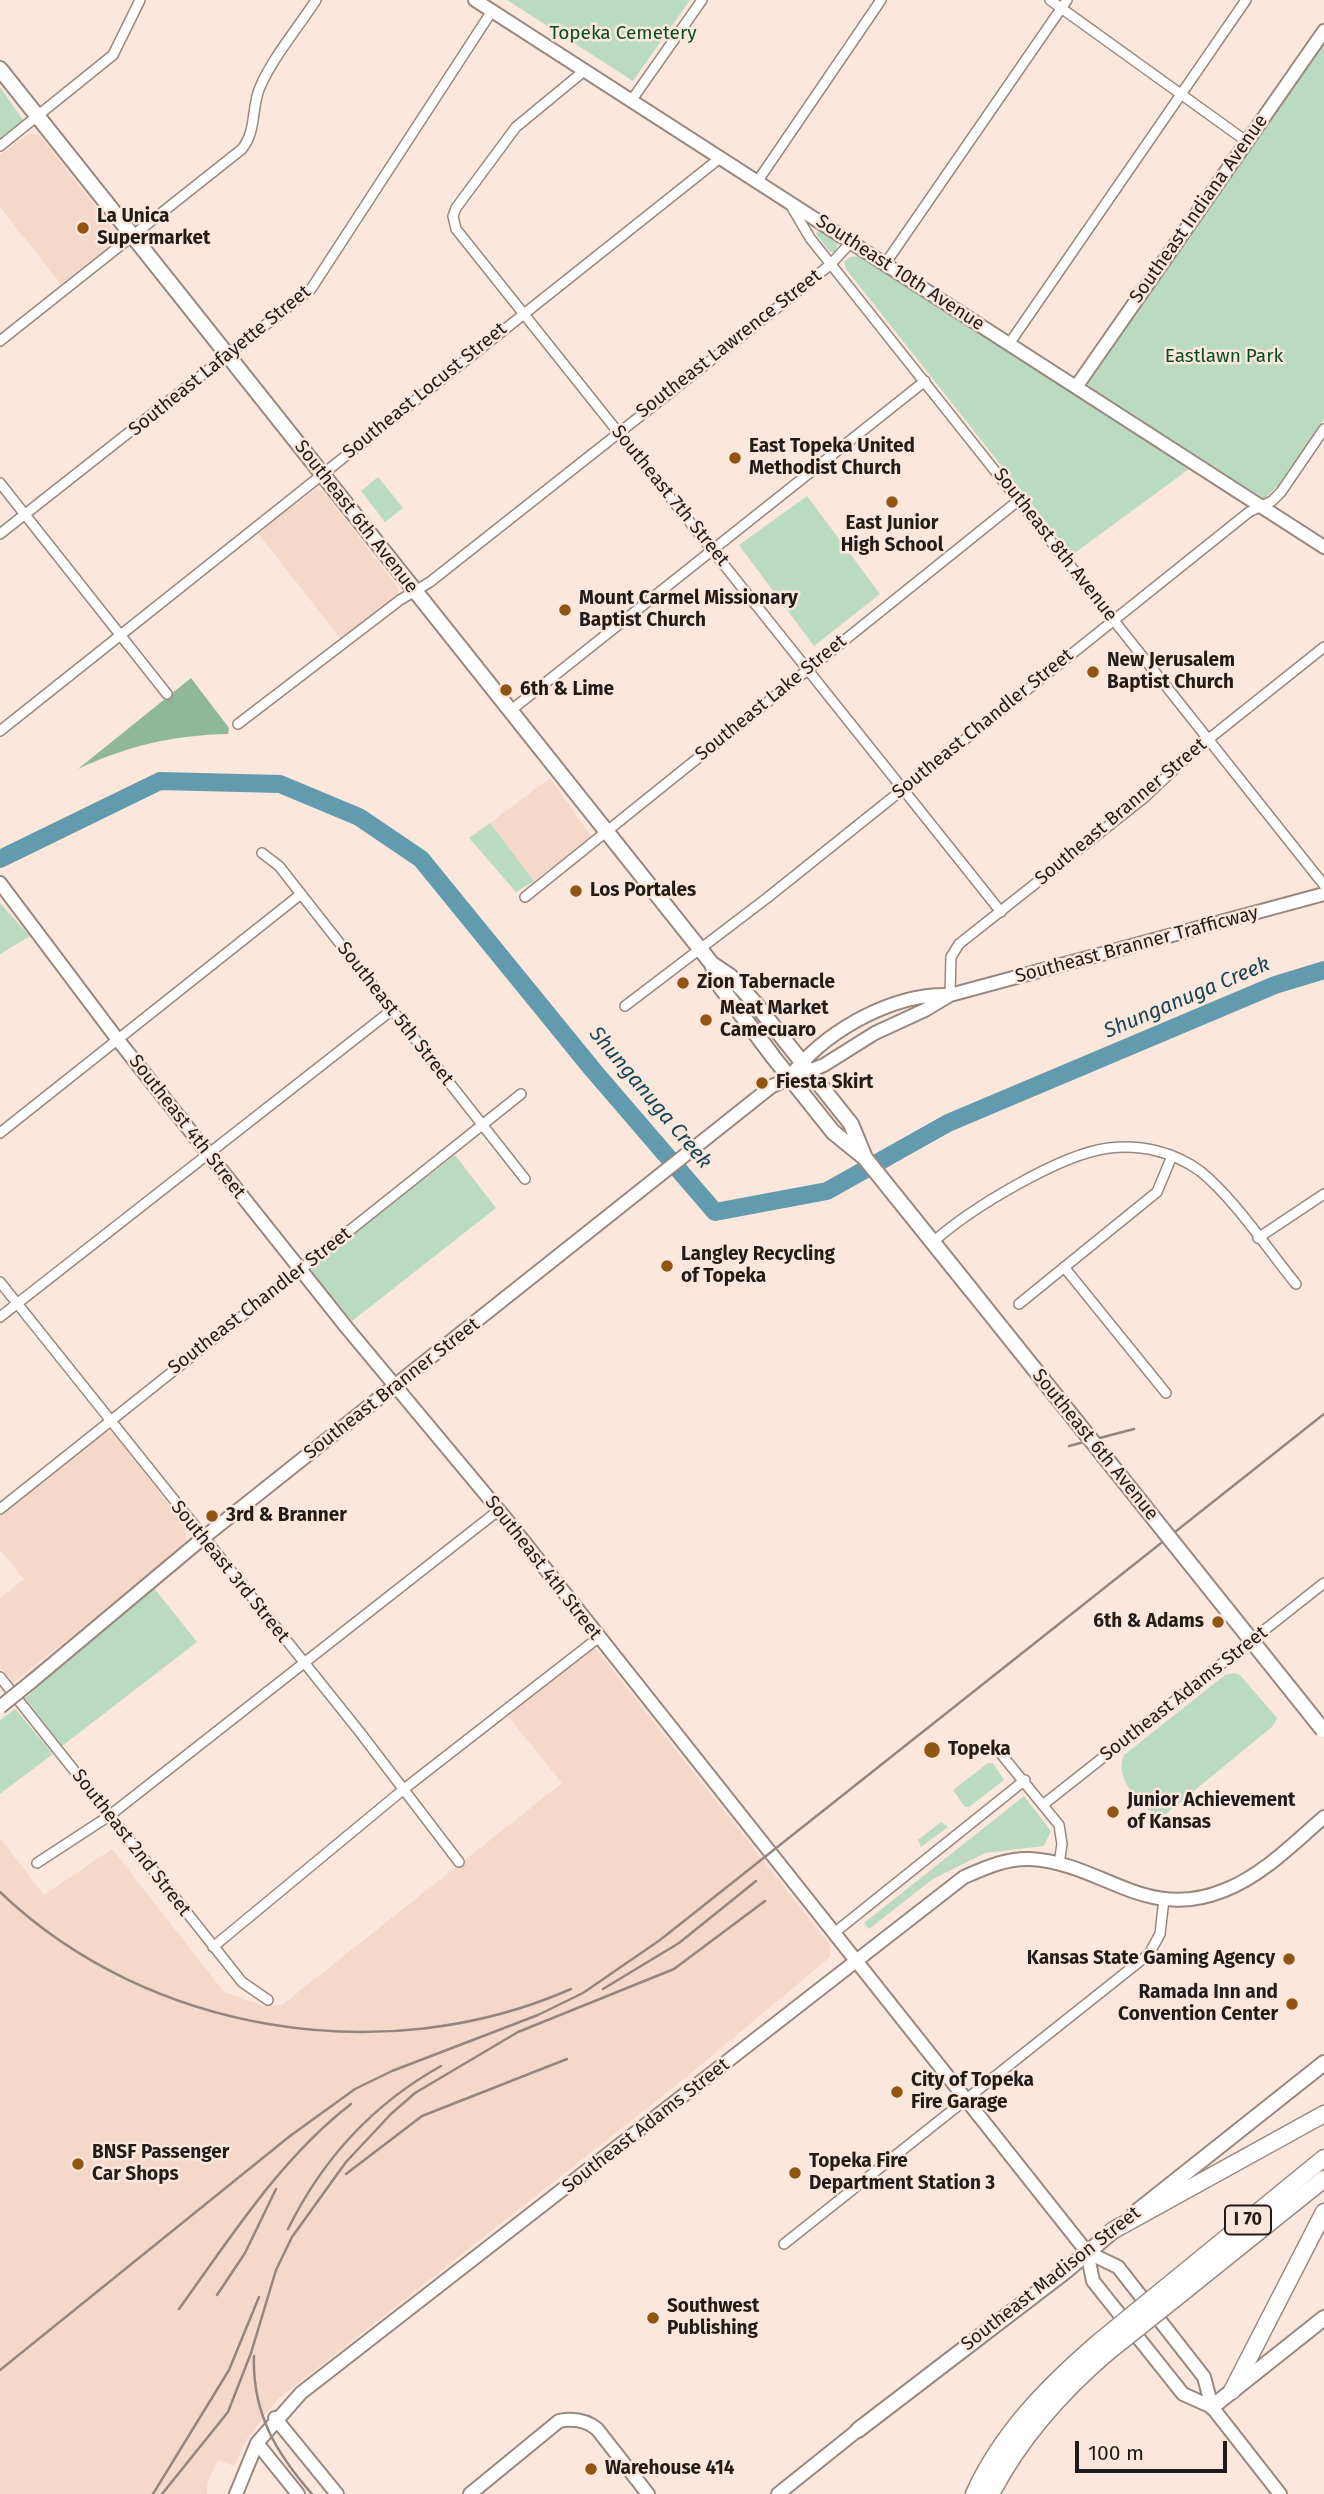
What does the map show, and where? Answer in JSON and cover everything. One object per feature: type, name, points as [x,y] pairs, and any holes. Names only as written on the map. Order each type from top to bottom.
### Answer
[{"type":"highway","points":[[1112,2231],[1324,2114]]},
{"type":"highway","name":"I 70","points":[[1177,2288],[1324,2158]]},
{"type":"highway","name":"I 70","points":[[974,2494],[1022,2443],[1104,2346],[1324,2179]]},
{"type":"highway","points":[[1232,2391],[1324,2212]]},
{"type":"highway","name":"I 70","points":[[991,2494],[994,2472]]},
{"type":"main road","name":"Southeast 6th Avenue","points":[[0,69],[712,964],[730,976],[755,1003],[850,1124],[865,1158]]},
{"type":"main road","name":"Southeast 6th Avenue","points":[[712,964],[720,986],[789,1077],[833,1132],[865,1158],[1323,1730]]},
{"type":"main road","name":"Southeast Madison Street","points":[[858,2430],[1324,2063]]},
{"type":"main road","points":[[1212,2407],[1324,2318]]},
{"type":"street","points":[[0,146],[113,55],[140,0]]},
{"type":"street","points":[[0,341],[247,141],[253,127],[255,102],[263,80],[316,0]]},
{"type":"street","name":"Southeast 10th Avenue","points":[[475,0],[1324,547]]},
{"type":"street","points":[[631,101],[702,0]]},
{"type":"street","points":[[757,182],[881,0]]},
{"type":"street","points":[[1050,0],[1064,4],[1180,94],[1246,141]]},
{"type":"street","points":[[1009,344],[1246,0]]},
{"type":"street","points":[[885,264],[1064,4]]},
{"type":"street","name":"Southeast Lafayette Street","points":[[0,534],[315,285],[492,11]]},
{"type":"street","name":"Southeast Indiana Avenue","points":[[1076,387],[1324,31]]},
{"type":"street","name":"Southeast 7th Street","points":[[584,71],[511,133],[456,208],[453,216],[456,229],[1001,912]]},
{"type":"street","name":"Southeast Locust Street","points":[[0,731],[119,633],[720,158]]},
{"type":"street","name":"Southeast 8th Avenue","points":[[789,202],[810,238],[1324,885]]},
{"type":"street","name":"Southeast Lawrence Street","points":[[238,724],[415,591],[831,264],[851,242]]},
{"type":"street","points":[[510,711],[925,381]]},
{"type":"street","name":"Southeast Chandler Street","points":[[625,1006],[1114,619],[1281,492],[1324,429]]},
{"type":"street","points":[[0,483],[167,694]]},
{"type":"street","name":"Southeast Lake Street","points":[[525,897],[1019,500]]},
{"type":"street","name":"Southeast Branner Street","points":[[950,995],[951,957],[959,944],[1145,797],[1208,739],[1324,647]]},
{"type":"street","name":"Southeast 5th Street","points":[[262,853],[279,866],[525,1180]]},
{"type":"street","name":"Southeast 4th Street","points":[[0,883],[209,1155],[499,1510],[1087,2252],[1118,2267],[1204,2377],[1212,2407],[1280,2494]]},
{"type":"street","points":[[0,1133],[301,894]]},
{"type":"street","name":"Southeast Branner Trafficway","points":[[950,995],[1324,894]]},
{"type":"street","name":"Southeast Branner Street","points":[[805,1067],[814,1050],[880,1011],[932,994],[950,995]]},
{"type":"street","name":"Southeast Branner Street","points":[[0,1707],[203,1538],[772,1086],[805,1067],[824,1065],[875,1033],[950,995]]},
{"type":"street","points":[[0,1317],[392,1010]]},
{"type":"street","name":"Southeast Chandler Street","points":[[0,1509],[521,1094]]},
{"type":"street","points":[[933,1242],[979,1206],[1048,1170],[1099,1150],[1136,1147],[1172,1156],[1212,1182],[1296,1284]]},
{"type":"street","points":[[1019,1304],[1157,1192],[1172,1156]]},
{"type":"street","points":[[1258,1238],[1324,1194]]},
{"type":"street","points":[[1063,1267],[1166,1393]]},
{"type":"street","name":"Southeast 3rd Street","points":[[0,1282],[404,1789],[458,1862]]},
{"type":"street","points":[[37,1863],[109,1816],[499,1510]]},
{"type":"street","name":"Southeast Adams Street","points":[[1044,1804],[1324,1583]]},
{"type":"street","points":[[214,1947],[404,1789],[598,1638]]},
{"type":"street","name":"Southeast 2nd Street","points":[[0,1677],[242,1982],[268,2000]]},
{"type":"street","points":[[997,1749],[1044,1804],[1062,1834],[1059,1864],[1129,1892],[1164,1899],[1191,1899],[1227,1889],[1262,1869],[1324,1817]]},
{"type":"street","points":[[834,1933],[1025,1780]]},
{"type":"street","name":"Southeast Adams Street","points":[[236,2494],[257,2443],[275,2418],[301,2393],[647,2126],[855,1959],[964,1877],[997,1863],[1029,1859],[1059,1864]]},
{"type":"street","points":[[784,2244],[1149,1953],[1160,1934],[1164,1899]]},
{"type":"street","name":"Southeast 4th Street","points":[[1087,2252],[1093,2281],[1183,2394],[1212,2407]]},
{"type":"street","points":[[275,2418],[337,2494]]},
{"type":"street","points":[[470,2494],[559,2421],[576,2419],[597,2430],[649,2494]]},
{"type":"street","name":"Southeast Madison Street","points":[[778,2494],[858,2430]]},
{"type":"street","points":[[257,2443],[298,2494]]},
{"type":"shaded area","points":[[28,134],[39,135],[117,234],[114,243],[61,284],[0,207],[0,155]]},
{"type":"shaded area","points":[[317,489],[323,491],[399,589],[397,597],[341,639],[257,532]]},
{"type":"shaded area","points":[[550,778],[591,836],[534,881],[490,823]]},
{"type":"shaded area","points":[[105,1432],[114,1433],[185,1526],[186,1540],[172,1556],[13,1683],[0,1667],[0,1598],[24,1579],[0,1550],[0,1515]]},
{"type":"shaded area","points":[[596,1649],[830,1945],[830,1957],[689,2075],[277,2400],[247,2439],[234,2466],[218,2460],[207,2483],[207,2494],[0,2494],[0,1838],[44,1895],[112,1849],[224,1992],[264,2006],[282,2005],[562,1783],[508,1716],[590,1650]]},
{"type":"green space","name":"Topeka Cemetery","points":[[507,0],[690,0],[633,81]]},
{"type":"green space","name":"Eastlawn Park","points":[[1324,42],[1324,419],[1278,486],[1264,499],[1090,388],[1087,382]]},
{"type":"green space","points":[[0,87],[23,120],[0,139]]},
{"type":"green space","points":[[819,230],[838,243],[835,252],[830,252],[816,234]]},
{"type":"green space","points":[[860,256],[1189,469],[1072,555],[846,269],[844,262],[850,257]]},
{"type":"green space","points":[[378,477],[403,508],[385,522],[361,491]]},
{"type":"green space","points":[[807,496],[880,594],[814,646],[739,545]]},
{"type":"green space","points":[[191,678],[229,728],[228,734],[151,743],[78,769]]},
{"type":"green space","points":[[490,823],[534,881],[516,892],[469,838]]},
{"type":"green space","points":[[0,903],[30,936],[0,954]]},
{"type":"green space","points":[[455,1155],[496,1208],[352,1321],[312,1273],[312,1267]]},
{"type":"green space","points":[[154,1588],[197,1642],[62,1746],[25,1698]]},
{"type":"green space","points":[[1225,1675],[1240,1675],[1277,1718],[1273,1726],[1161,1818],[1131,1791],[1122,1773],[1124,1755]]},
{"type":"green space","points":[[15,1709],[53,1754],[0,1794],[0,1720]]},
{"type":"green space","points":[[988,1763],[993,1763],[1004,1780],[969,1807],[965,1807],[953,1790]]},
{"type":"green space","points":[[1024,1796],[1051,1831],[1044,1846],[985,1853],[933,1879],[869,1929],[864,1923]]},
{"type":"green space","points":[[941,1822],[948,1827],[921,1847],[918,1840]]},
{"type":"waterway","name":"Shunganuga Creek","points":[[0,859],[160,781],[280,784],[359,817],[421,859],[593,1070],[715,1212],[827,1191],[948,1123],[1275,985],[1324,970]]},
{"type":"railway","points":[[0,2370],[290,2136],[355,2089],[392,2071],[538,2015],[583,1993],[660,1940],[1324,1414]]},
{"type":"railway","points":[[1069,1446],[1134,1429]]},
{"type":"railway","points":[[603,1989],[679,1943],[756,1881]]},
{"type":"railway","points":[[0,1892],[59,1940],[126,1979],[197,2007],[271,2024],[348,2032],[424,2028],[499,2014],[571,1989]]},
{"type":"railway","points":[[162,2494],[228,2412],[251,2353],[276,2270],[292,2237],[346,2162],[391,2114],[415,2093],[518,2032],[674,1969],[765,1901]]},
{"type":"railway","points":[[346,2174],[422,2116],[567,2059]]},
{"type":"railway","points":[[288,2229],[317,2180],[352,2136],[393,2098],[441,2066]]},
{"type":"railway","points":[[179,2309],[279,2174],[301,2149],[351,2104]]},
{"type":"railway","points":[[217,2295],[245,2253],[276,2189]]},
{"type":"railway","points":[[153,2494],[229,2370],[259,2297]]},
{"type":"railway","points":[[254,2356],[257,2396],[269,2431],[287,2463],[312,2494]]},
{"type":"place","name":"La Unica Supermarket","points":[[83,228]]},
{"type":"place","name":"East Topeka United Methodist Church","points":[[735,458]]},
{"type":"place","name":"East Junior High School","points":[[892,502]]},
{"type":"place","name":"Mount Carmel Missionary Baptist Church","points":[[565,610]]},
{"type":"place","name":"New Jerusalem Baptist Church","points":[[1093,672]]},
{"type":"place","name":"6th & Lime","points":[[506,690]]},
{"type":"place","name":"Los Portales","points":[[576,891]]},
{"type":"place","name":"Zion Tabernacle","points":[[683,983]]},
{"type":"place","name":"Meat Market Camecuaro","points":[[706,1020]]},
{"type":"place","name":"Fiesta Skirt","points":[[762,1083]]},
{"type":"place","name":"Langley Recycling of Topeka","points":[[667,1266]]},
{"type":"place","name":"3rd & Branner","points":[[212,1516]]},
{"type":"place","name":"6th & Adams","points":[[1218,1622]]},
{"type":"place","name":"Topeka","points":[[932,1750]]},
{"type":"place","name":"Junior Achievement of Kansas","points":[[1113,1812]]},
{"type":"place","name":"Kansas State Gaming Agency","points":[[1289,1959]]},
{"type":"place","name":"Ramada Inn and Convention Center","points":[[1292,2004]]},
{"type":"place","name":"City of Topeka Fire Garage","points":[[897,2092]]},
{"type":"place","name":"BNSF Passenger Car Shops","points":[[78,2164]]},
{"type":"place","name":"Topeka Fire Department Station 3","points":[[795,2173]]},
{"type":"place","name":"Southwest Publishing","points":[[653,2318]]},
{"type":"place","name":"Warehouse 414","points":[[591,2469]]}]
